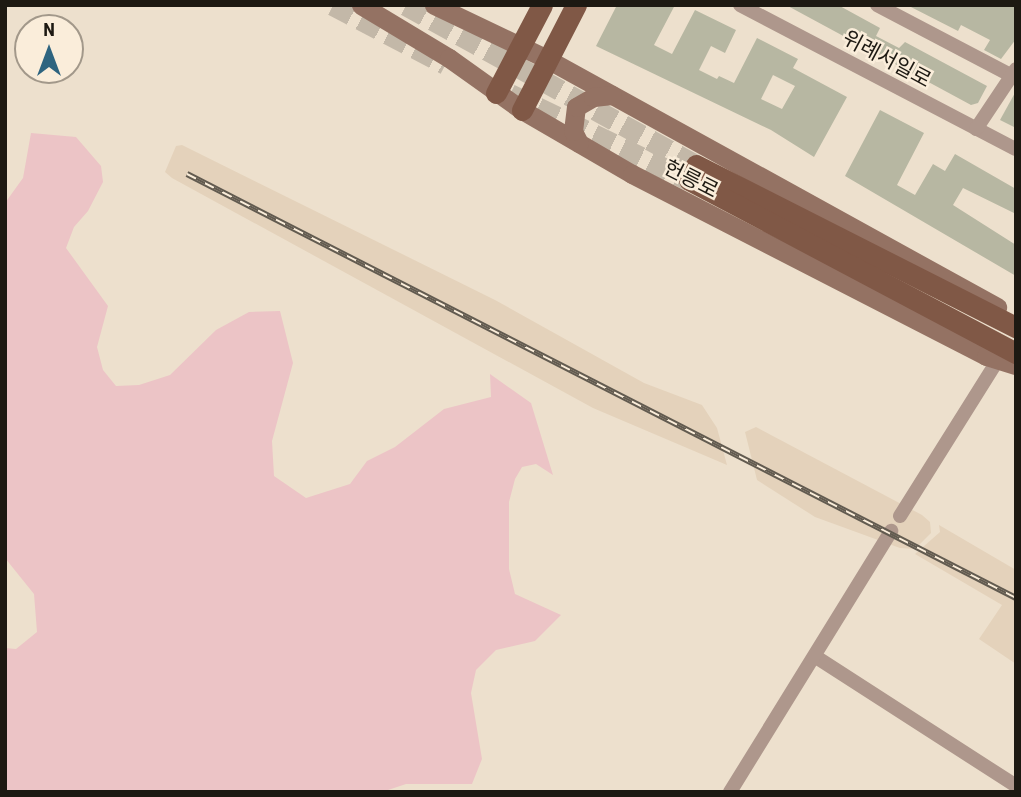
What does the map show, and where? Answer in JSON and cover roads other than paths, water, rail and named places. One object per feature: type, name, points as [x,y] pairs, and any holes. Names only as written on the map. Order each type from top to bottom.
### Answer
[{"type":"main road","name":"헌릉로","points":[[361,5],[522,110],[579,143],[1010,359]]},
{"type":"main road","name":"헌릉로","points":[[434,5],[490,35],[547,59],[1016,319]]},
{"type":"main road","points":[[496,93],[542,5]]},
{"type":"main road","points":[[522,110],[576,5]]},
{"type":"main road","points":[[579,143],[573,131],[576,107],[593,97],[612,95]]},
{"type":"main road","points":[[1010,359],[693,172],[1016,327]]},
{"type":"street","name":"위례서일로","points":[[740,5],[764,11],[1016,149]]},
{"type":"street","points":[[877,5],[1014,74],[976,129]]},
{"type":"street","points":[[900,516],[1010,359]]},
{"type":"street","points":[[730,792],[816,657],[891,531]]},
{"type":"street","points":[[816,657],[1016,786]]},
{"type":"tunnel","points":[[333,5],[446,64]]},
{"type":"tunnel","points":[[406,5],[696,165]]},
{"type":"tunnel","points":[[510,94],[689,180]]},
{"type":"railway","points":[[187,174],[1016,598]]}]
